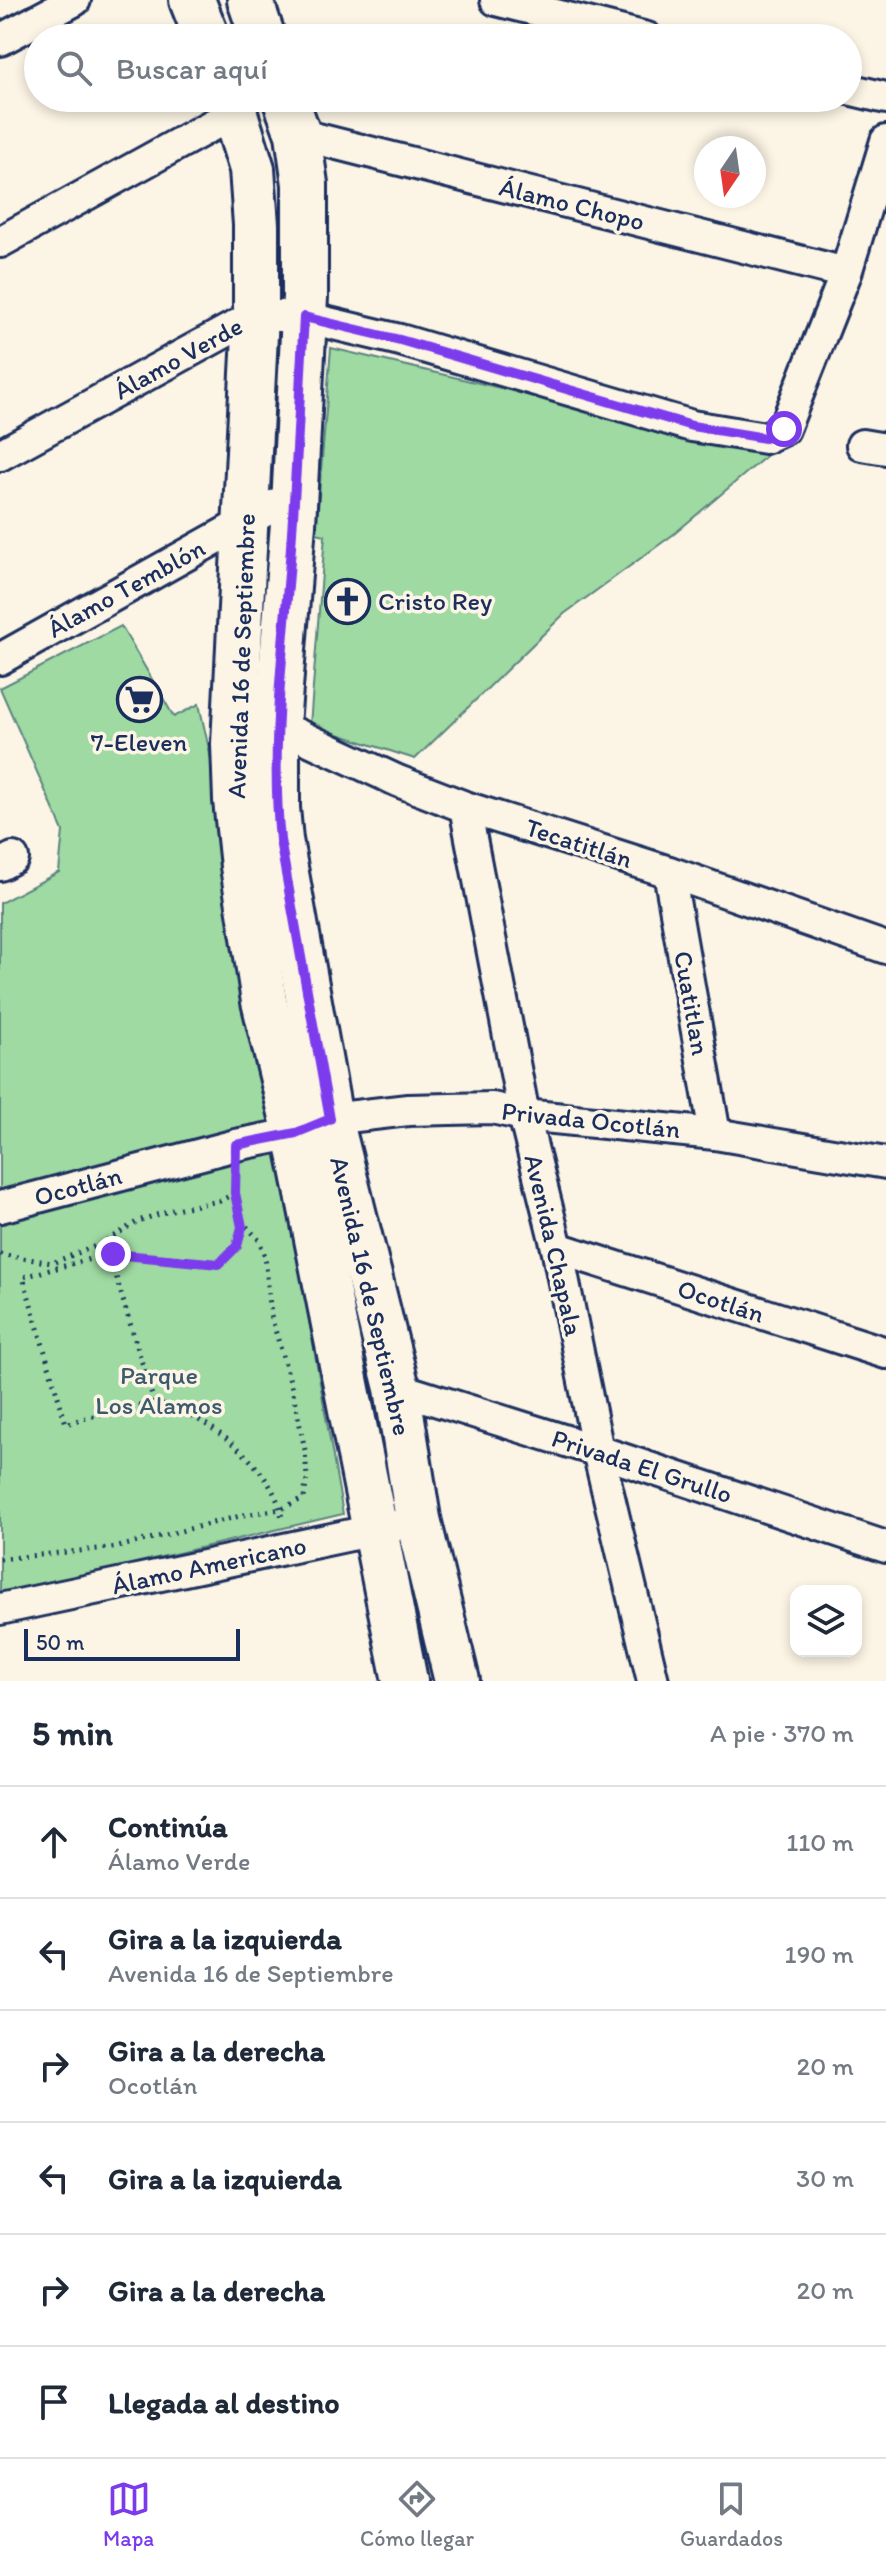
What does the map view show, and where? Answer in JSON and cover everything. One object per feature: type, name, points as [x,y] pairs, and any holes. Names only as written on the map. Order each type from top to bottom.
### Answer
[{"type":"street","points":[[30,24],[75,0]]},
{"type":"street","points":[[192,0],[201,24]]},
{"type":"street","points":[[250,0],[258,24]]},
{"type":"street","points":[[496,0],[591,24]]},
{"type":"street","points":[[0,40],[24,27]]},
{"type":"street","points":[[862,92],[886,98]]},
{"type":"street","points":[[0,242],[221,112]]},
{"type":"street","name":"Avenida 16 de Septiembre","points":[[235,112],[252,169],[256,225],[256,315],[234,744],[243,866],[264,1001],[313,1126],[397,1388],[418,1519],[457,1681]]},
{"type":"street","name":"Avenida 16 de Septiembre","points":[[292,116],[305,184],[304,317],[295,494],[277,725],[277,808],[313,1126],[374,1531],[405,1681]]},
{"type":"street","name":"Álamo Chopo","points":[[292,116],[846,273]]},
{"type":"street","points":[[846,273],[886,141]]},
{"type":"street","name":"Álamo Verde","points":[[0,455],[256,315],[304,317],[400,340],[692,426],[765,438],[784,429],[846,273]]},
{"type":"street","name":"Álamo Temblón","points":[[0,659],[295,494]]},
{"type":"street","name":"Tecatitlán","points":[[277,725],[398,781],[465,807],[669,872],[886,948]]},
{"type":"street","name":"Avenida Chapala","points":[[465,807],[524,1115],[557,1248],[598,1451],[660,1678]]},
{"type":"street","name":"Cuatitlan","points":[[669,872],[715,1134]]},
{"type":"street","name":"Privada Ocotlán","points":[[313,1126],[408,1110],[492,1108],[524,1115],[715,1134],[886,1163]]},
{"type":"street","name":"Ocotlán","points":[[0,1207],[313,1126]]},
{"type":"street","name":"Ocotlán","points":[[557,1248],[886,1353]]},
{"type":"street","name":"Privada El Grullo","points":[[397,1388],[886,1547]]},
{"type":"street","name":"Álamo Americano","points":[[0,1609],[374,1531],[418,1519]]},
{"type":"path","points":[[113,1254],[219,1264],[237,1246],[242,1227],[235,1193],[236,1145]]},
{"type":"path","points":[[0,1254],[52,1263],[101,1244],[138,1221],[175,1209],[220,1201],[235,1193]]},
{"type":"path","points":[[0,1559],[118,1547],[244,1515],[281,1509],[304,1498],[307,1477],[305,1450],[292,1388],[271,1316],[265,1256],[259,1240],[239,1218]]},
{"type":"path","points":[[154,1402],[109,1254],[23,1277],[66,1424],[154,1402],[216,1431],[263,1473],[281,1509]]},
{"type":"green space","points":[[331,348],[771,452],[674,534],[564,614],[415,759],[310,725],[325,535],[316,533]]},
{"type":"green space","name":"Parque Los Alamos","points":[[121,626],[174,717],[199,704],[343,1514],[0,1595],[0,903],[59,872],[63,831],[0,688]]},
{"type":"place","name":"Cristo Rey","points":[[347,601]]},
{"type":"place","name":"7-Eleven","points":[[139,699]]},
{"type":"route","points":[[113,1254],[219,1264],[237,1246],[242,1227],[235,1193],[236,1145],[296,1133],[330,1119],[280,840],[277,808],[277,725],[293,524],[304,317],[400,340],[692,426],[765,438],[784,429]]}]
